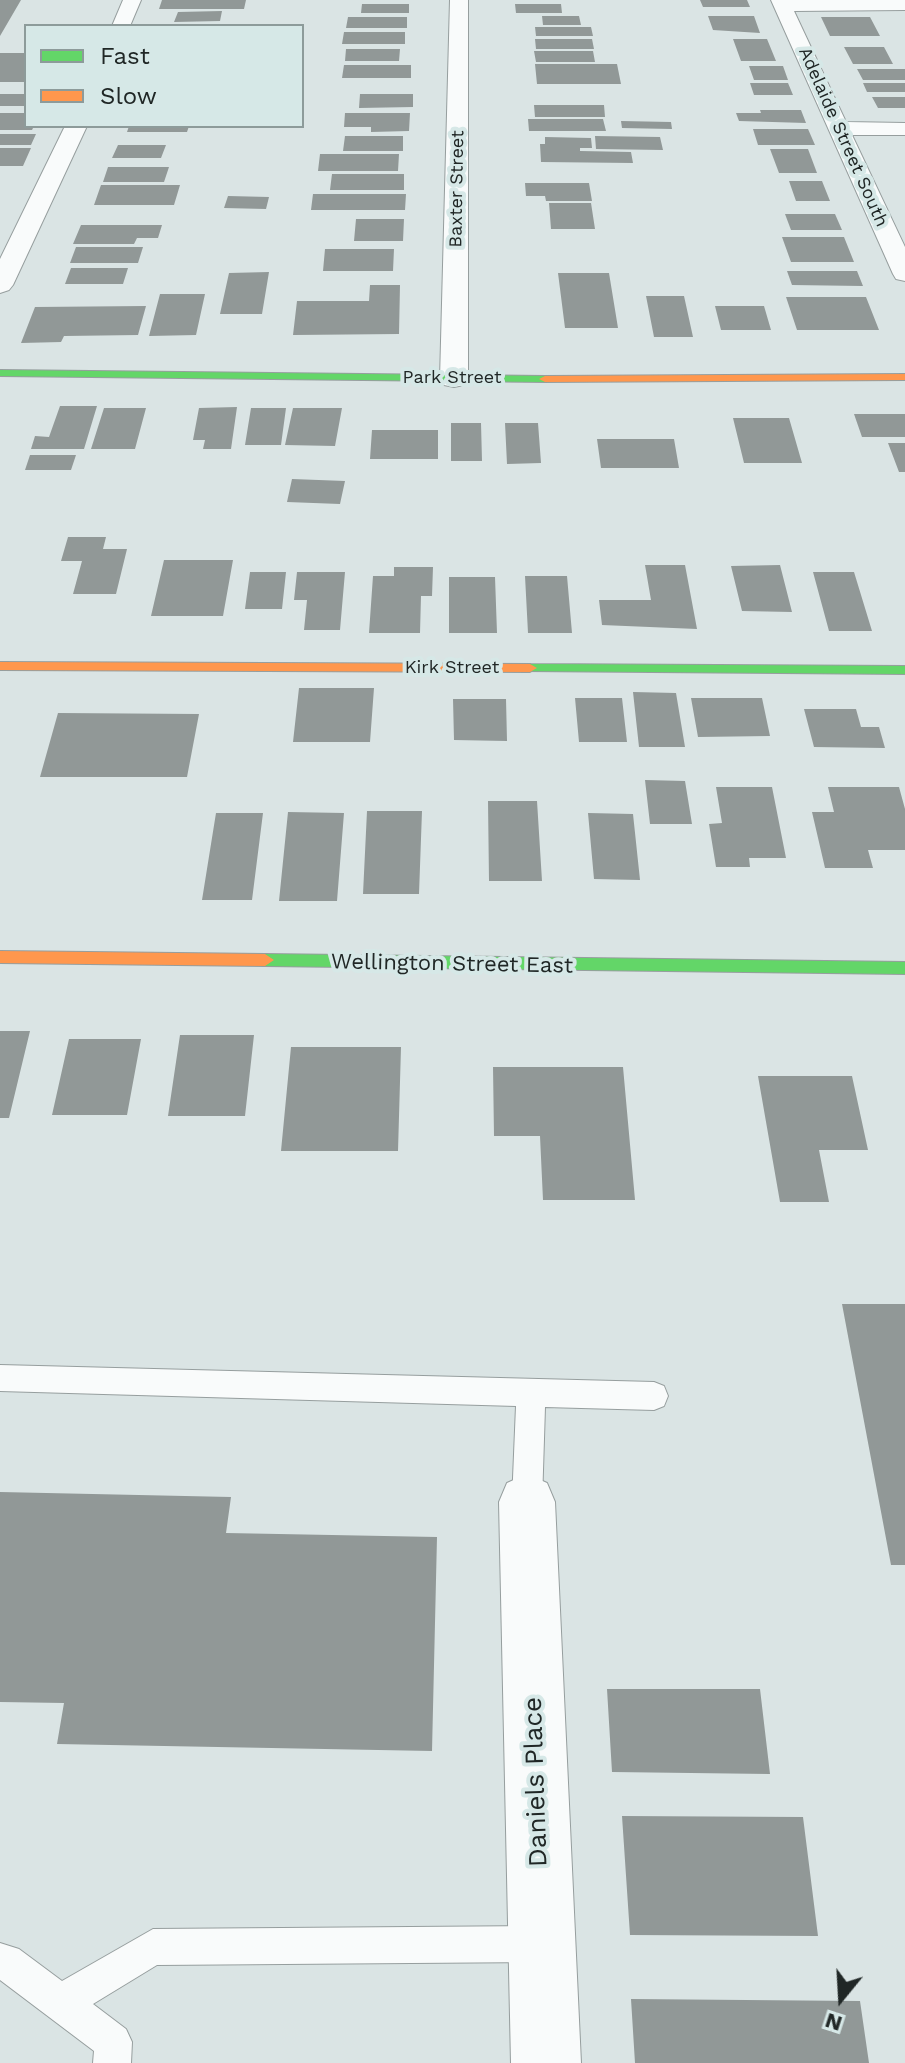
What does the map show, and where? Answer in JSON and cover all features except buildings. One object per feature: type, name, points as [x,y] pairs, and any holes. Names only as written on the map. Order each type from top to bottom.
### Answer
[{"type":"street","points":[[122,24],[132,0]]},
{"type":"street","name":"Baxter Street","points":[[454,379],[459,0]]},
{"type":"street","points":[[781,3],[905,5]]},
{"type":"street","name":"Adelaide Street South","points":[[781,3],[905,274]]},
{"type":"street","points":[[0,285],[75,128]]},
{"type":"street","points":[[839,128],[905,129]]},
{"type":"street","name":"Park Street","points":[[0,373],[454,379],[905,377]]},
{"type":"street","name":"Kirk Street","points":[[0,666],[905,670]]},
{"type":"street","name":"Wellington Street East","points":[[0,957],[905,968]]},
{"type":"street","name":"Daniels Place","points":[[527,1502],[546,2063]]},
{"type":"lane","points":[[0,1378],[654,1396]]},
{"type":"lane","points":[[527,1502],[531,1393]]},
{"type":"lane","points":[[61,2002],[153,1947],[542,1944]]},
{"type":"lane","points":[[0,1961],[6,1962],[113,2042],[112,2063]]},
{"type":"traffic: fast","points":[[0,373],[545,379]]},
{"type":"traffic: fast","points":[[530,668],[905,670]]},
{"type":"traffic: fast","points":[[265,960],[905,968]]},
{"type":"traffic: slow","points":[[545,379],[905,377]]},
{"type":"traffic: slow","points":[[0,666],[530,668]]},
{"type":"traffic: slow","points":[[0,957],[265,960]]}]
